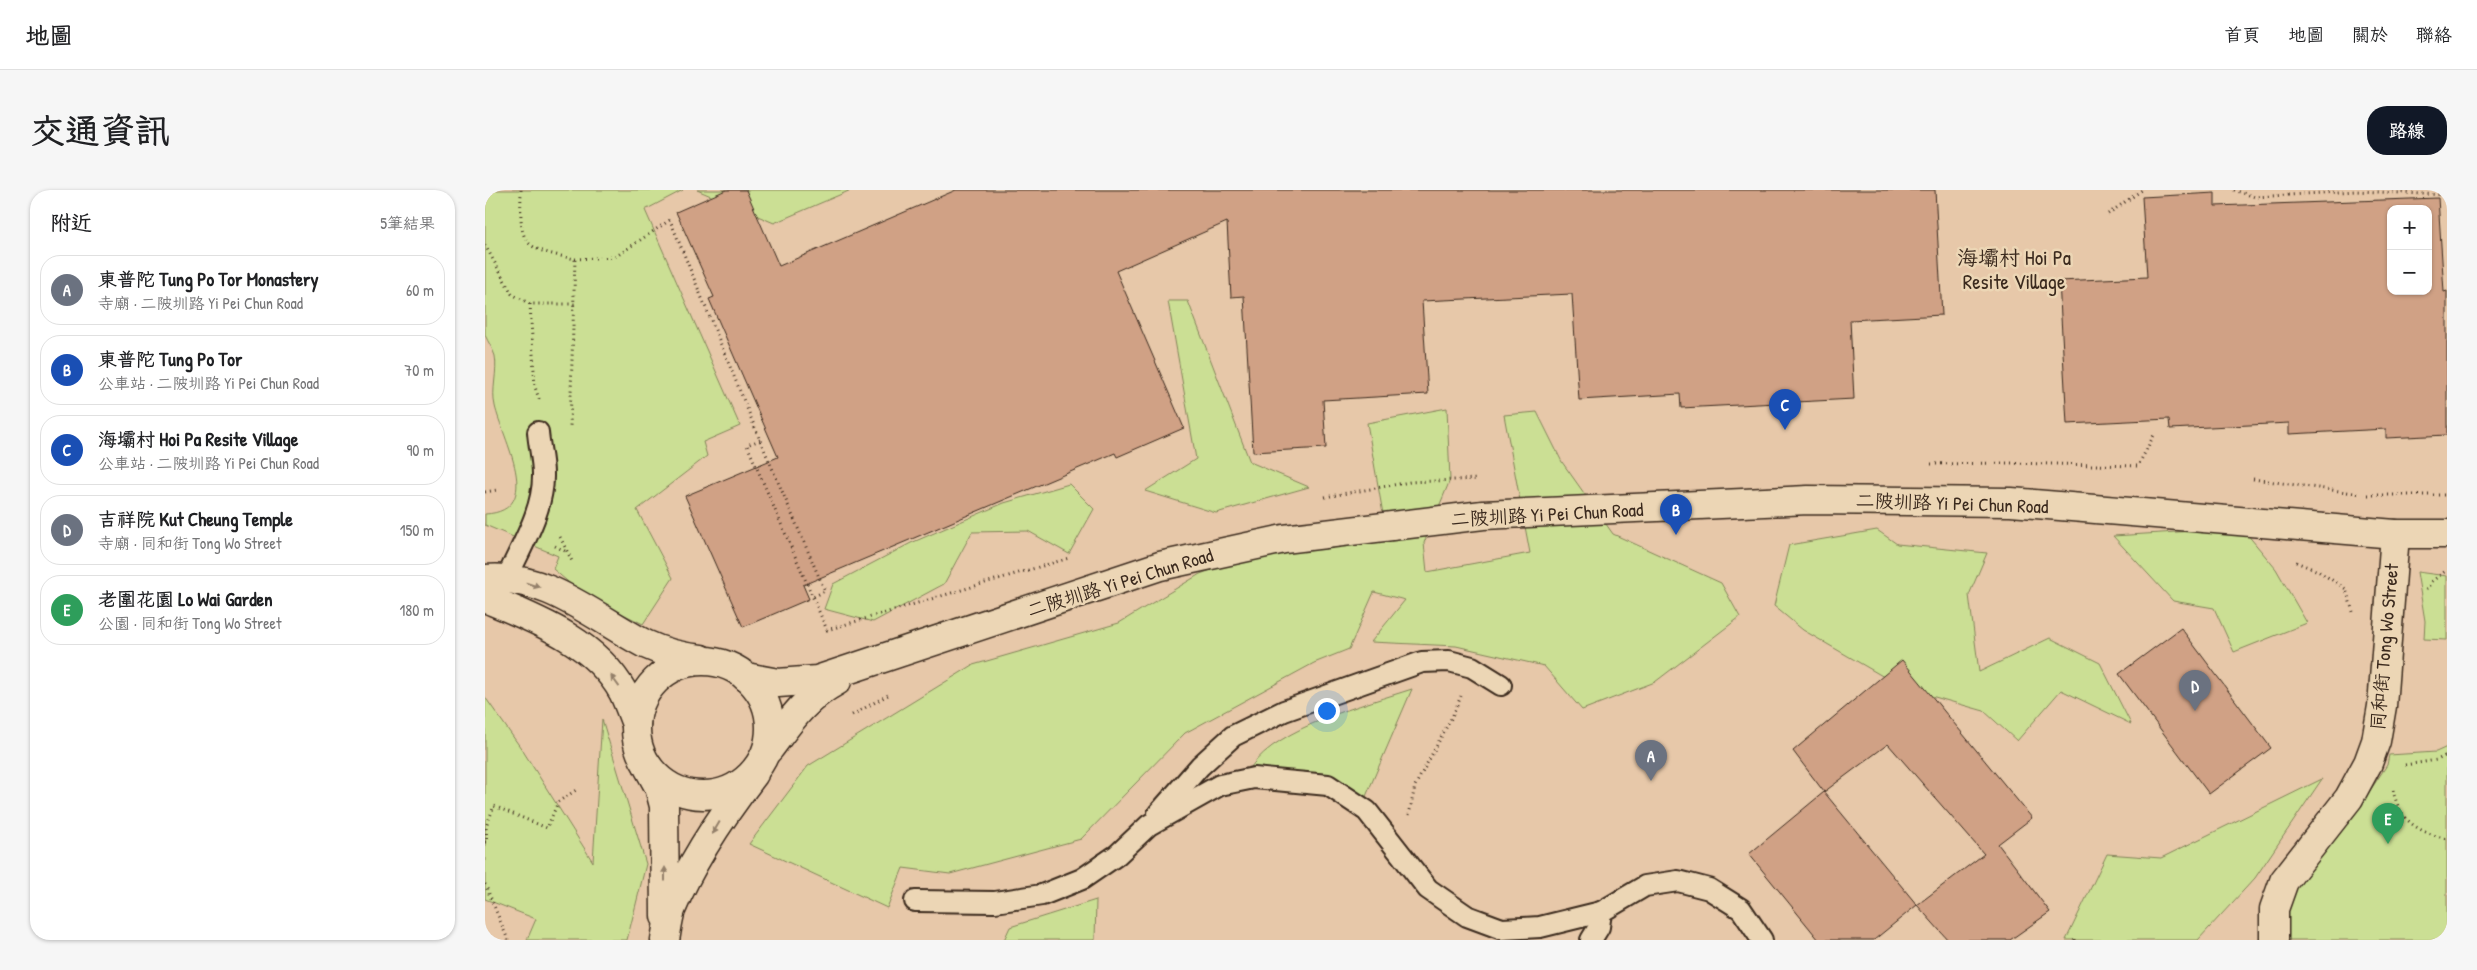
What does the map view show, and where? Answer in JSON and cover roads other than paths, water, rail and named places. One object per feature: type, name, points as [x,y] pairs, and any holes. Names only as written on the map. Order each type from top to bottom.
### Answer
[{"type":"street","name":"二陂圳路 Yi Pei Chun Road","points":[[746,677],[778,684],[817,680],[1160,566],[1221,552],[1294,538],[1483,515],[1808,500],[2011,502],[2395,534],[2447,534]]},
{"type":"street","name":"同和街 Tong Wo Street","points":[[2274,940],[2274,909],[2284,881],[2349,798],[2368,763],[2376,741],[2382,706],[2395,534]]},
{"type":"street","points":[[495,580],[529,584],[559,594],[647,644],[671,653],[722,663],[746,677],[760,691],[768,710],[771,732],[767,750],[754,774],[718,824],[682,888],[671,911],[665,940]]},
{"type":"street","points":[[485,598],[543,622],[602,665],[618,685],[636,724],[641,754],[659,787],[664,806],[665,940]]},
{"type":"street","points":[[636,724],[638,709],[653,683],[677,666],[707,660]]},
{"type":"street","name":"二陂圳路 Yi Pei Chun Road","points":[[767,750],[790,719],[821,689],[875,660]]},
{"type":"street","points":[[649,767],[669,786],[699,795],[714,795],[729,790],[742,784],[754,774]]},
{"type":"lane","points":[[495,580],[535,515],[542,489],[543,474],[538,432]]},
{"type":"lane","points":[[915,901],[995,902],[1042,895],[1082,879],[1117,855],[1149,825],[1200,766],[1233,736],[1283,711],[1422,662],[1449,661],[1472,667],[1501,685]]},
{"type":"lane","points":[[1149,825],[1220,785],[1254,778],[1328,785],[1367,811],[1428,889],[1467,916],[1502,930],[1540,927],[1601,912],[1645,886],[1677,881],[1709,889],[1741,909],[1762,940]]},
{"type":"lane","points":[[1591,940],[1599,927],[1601,912]]},
{"type":"place","name":"海壩村 Hoi Pa Resite Village","points":[[1785,430]]},
{"type":"place","name":"東普陀 Tung Po Tor","points":[[1676,535]]},
{"type":"place","name":"吉祥院 Kut Cheung Temple","points":[[2195,711]]},
{"type":"place","name":"東普陀 Tung Po Tor Monastery","points":[[1651,781]]},
{"type":"place","name":"老圍花園 Lo Wai Garden","points":[[2388,844]]},
{"type":"district","name":"海壩村 Hoi Pa Resite Village","points":[[2014,269]]}]
